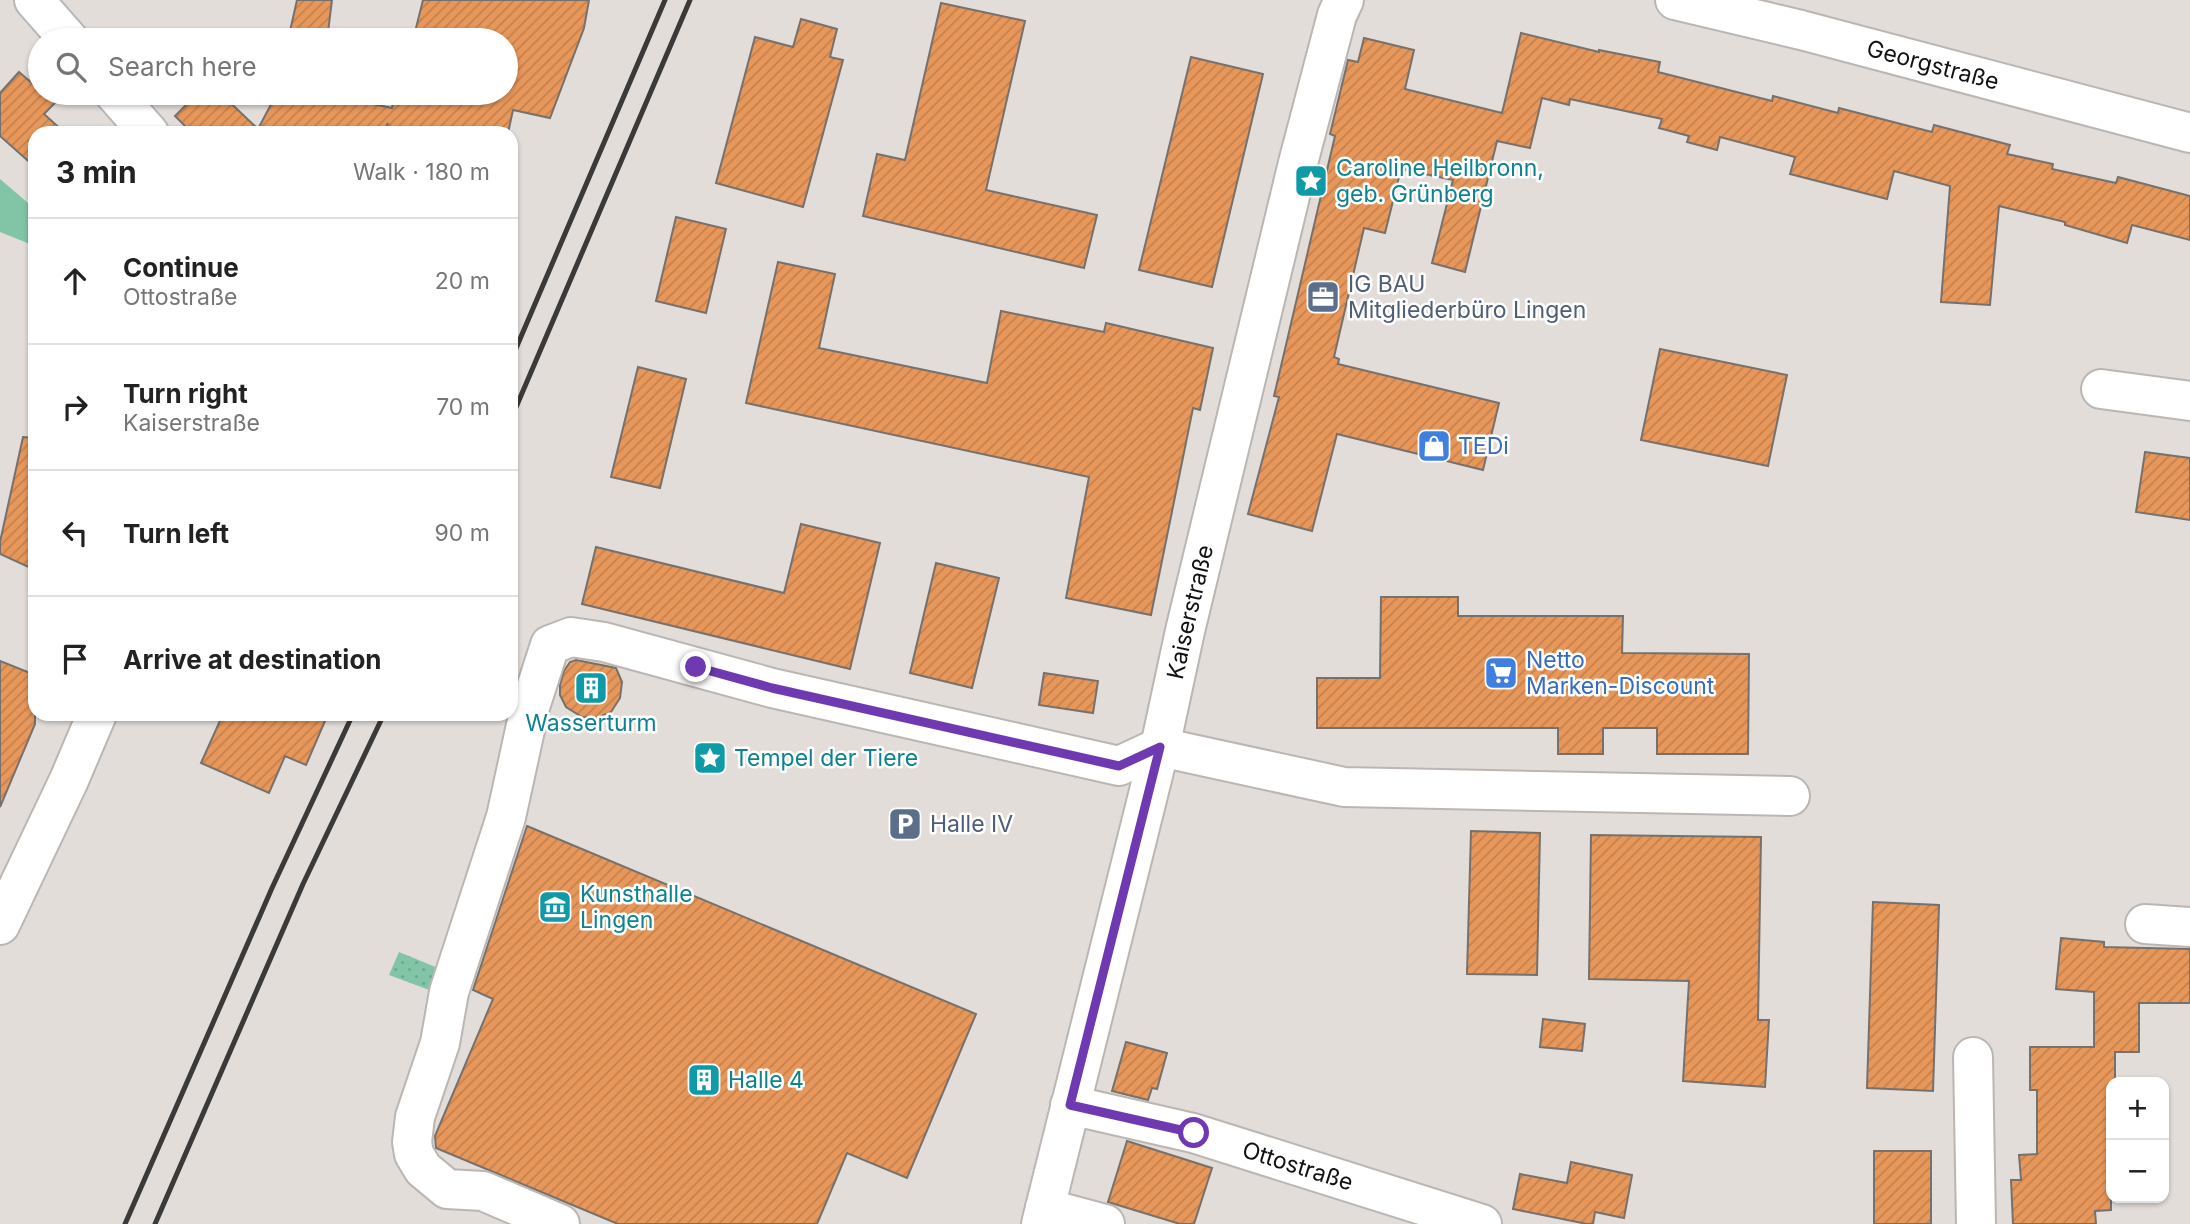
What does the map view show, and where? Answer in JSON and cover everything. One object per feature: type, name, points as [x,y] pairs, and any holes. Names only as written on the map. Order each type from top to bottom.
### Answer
[{"type":"main road","points":[[34,0],[58,28]]},
{"type":"main road","name":"Kaiserstraße","points":[[1043,1216],[1160,747],[1185,631],[1295,176],[1343,0]]},
{"type":"main road","name":"Georgstraße","points":[[1675,0],[1801,30],[2190,133]]},
{"type":"main road","points":[[1761,0],[1801,30]]},
{"type":"main road","points":[[124,105],[143,126]]},
{"type":"main road","points":[[2101,389],[2190,401]]},
{"type":"main road","points":[[560,1224],[483,1191],[447,1189],[423,1169],[414,1154],[412,1142],[415,1117],[440,1042],[449,992],[506,817],[530,707],[550,645],[571,637],[604,642],[772,688],[1119,766],[1160,747],[1344,788],[1790,796]]},
{"type":"main road","points":[[0,925],[94,721]]},
{"type":"main road","points":[[2145,924],[2190,928]]},
{"type":"main road","points":[[1973,1057],[1976,1224]]},
{"type":"main road","name":"Ottostraße","points":[[1070,1105],[1194,1133],[1482,1224]]},
{"type":"main road","points":[[1043,1216],[1105,1224]]},
{"type":"green space","points":[[0,179],[28,203],[28,243],[0,232]]},
{"type":"green space","points":[[399,952],[438,968],[432,991],[389,975]]},
{"type":"building","points":[[297,0],[332,0],[328,28],[291,28]]},
{"type":"building","points":[[423,0],[589,0],[584,28],[550,118],[513,110],[510,126],[387,126],[388,123],[386,126],[260,126],[271,105],[378,105],[392,108],[393,105],[518,105],[518,28],[416,28]]},
{"type":"building","points":[[941,3],[1025,21],[986,190],[1097,215],[1084,268],[863,216],[877,154],[905,160]]},
{"type":"building","points":[[801,19],[837,29],[830,57],[843,60],[803,207],[716,183],[755,37],[793,47]]},
{"type":"building","points":[[1521,33],[1599,52],[1660,62],[1658,72],[1772,101],[1773,96],[1838,113],[1839,108],[1932,132],[1934,125],[2010,145],[2007,154],[2053,164],[2052,169],[2116,183],[2118,177],[2190,196],[2190,240],[2132,225],[2127,243],[2065,225],[2065,222],[1999,206],[1990,305],[1941,302],[1950,186],[1894,171],[1887,199],[1790,174],[1795,157],[1720,137],[1717,150],[1687,142],[1689,136],[1659,128],[1662,119],[1570,99],[1569,105],[1542,98],[1530,148],[1497,141],[1465,272],[1432,263],[1453,180],[1401,169],[1385,233],[1364,228],[1334,357],[1339,359],[1338,364],[1499,403],[1483,470],[1337,434],[1312,531],[1248,514],[1279,397],[1274,396],[1335,136],[1330,134],[1348,60],[1358,62],[1364,38],[1414,50],[1405,89],[1502,113]]},
{"type":"building","points":[[1191,57],[1263,74],[1212,287],[1139,270]]},
{"type":"building","points":[[19,72],[28,80],[28,105],[53,105],[44,114],[57,126],[28,126],[28,161],[0,136],[0,93]]},
{"type":"building","points":[[186,105],[233,105],[255,126],[185,126],[175,116]]},
{"type":"building","points":[[676,217],[726,229],[706,313],[656,301]]},
{"type":"building","points":[[778,262],[835,274],[819,348],[987,383],[1001,311],[1104,332],[1106,323],[1213,348],[1200,410],[1193,408],[1151,615],[1066,598],[1089,477],[746,403]]},
{"type":"building","points":[[1660,349],[1787,375],[1768,466],[1641,440]]},
{"type":"building","points":[[638,367],[686,379],[660,488],[611,477]]},
{"type":"building","points":[[23,437],[28,437],[28,567],[0,554],[0,542]]},
{"type":"building","points":[[2145,452],[2190,458],[2190,520],[2136,512]]},
{"type":"building","points":[[801,524],[880,543],[850,669],[582,604],[596,547],[784,593]]},
{"type":"building","points":[[936,563],[999,578],[972,688],[910,673]]},
{"type":"building","name":"Netto Marken-Discount","points":[[1381,597],[1458,597],[1458,616],[1623,616],[1622,653],[1749,654],[1748,754],[1657,754],[1657,728],[1603,728],[1603,754],[1558,754],[1558,728],[1317,728],[1317,678],[1380,678]]},
{"type":"building","name":"Wasserturm","points":[[576,660],[616,668],[622,682],[620,698],[611,712],[597,718],[582,717],[566,707],[560,695],[560,685],[564,671],[570,662]]},
{"type":"building","points":[[0,661],[28,672],[28,721],[35,721],[35,724],[0,807]]},
{"type":"building","points":[[1044,673],[1098,681],[1093,713],[1039,705]]},
{"type":"building","points":[[220,721],[325,721],[306,765],[285,756],[269,793],[201,763]]},
{"type":"building","name":"Halle 4","points":[[527,826],[976,1014],[907,1178],[847,1153],[817,1224],[618,1224],[436,1148],[435,1136],[493,999],[473,990]]},
{"type":"building","points":[[1471,831],[1540,833],[1537,975],[1467,974]]},
{"type":"building","points":[[1591,835],[1761,837],[1758,1020],[1769,1020],[1765,1087],[1683,1081],[1689,981],[1589,979]]},
{"type":"building","points":[[1873,902],[1939,905],[1933,1091],[1867,1088]]},
{"type":"building","points":[[2061,938],[2104,942],[2104,947],[2190,949],[2190,1003],[2139,1003],[2139,1052],[2115,1052],[2115,1077],[2106,1077],[2106,1203],[2111,1203],[2111,1210],[2095,1211],[2096,1224],[2013,1224],[2011,1180],[2021,1180],[2019,1155],[2037,1154],[2037,1090],[2030,1090],[2030,1047],[2094,1047],[2094,992],[2056,989]]},
{"type":"building","points":[[1543,1019],[1585,1024],[1582,1051],[1540,1047]]},
{"type":"building","points":[[1126,1042],[1167,1053],[1157,1089],[1152,1088],[1148,1100],[1112,1091]]},
{"type":"building","points":[[1127,1141],[1212,1168],[1194,1224],[1180,1224],[1108,1202]]},
{"type":"building","points":[[1874,1151],[1931,1151],[1931,1224],[1874,1224]]},
{"type":"building","points":[[1571,1162],[1632,1175],[1624,1218],[1595,1212],[1593,1224],[1587,1224],[1513,1209],[1520,1174],[1567,1183]]},
{"type":"railway","points":[[518,344],[665,0]]},
{"type":"railway","points":[[518,403],[690,0]]},
{"type":"railway","points":[[125,1224],[272,888],[350,721]]},
{"type":"railway","points":[[155,1224],[303,884],[381,721]]},
{"type":"place","name":"Caroline Heilbronn, geb. Grünberg","points":[[1311,181]]},
{"type":"place","name":"IG BAU Mitgliederbüro Lingen","points":[[1323,297]]},
{"type":"place","name":"TEDi","points":[[1434,446]]},
{"type":"place","name":"Netto Marken-Discount","points":[[1501,673]]},
{"type":"place","name":"Wasserturm","points":[[591,688]]},
{"type":"place","name":"Tempel der Tiere","points":[[710,758]]},
{"type":"place","name":"Halle IV","points":[[905,824]]},
{"type":"place","name":"Kunsthalle Lingen","points":[[555,907]]},
{"type":"place","name":"Halle 4","points":[[704,1080]]},
{"type":"route","points":[[696,667],[772,688],[1119,766],[1160,747],[1070,1105],[1194,1133]]}]
